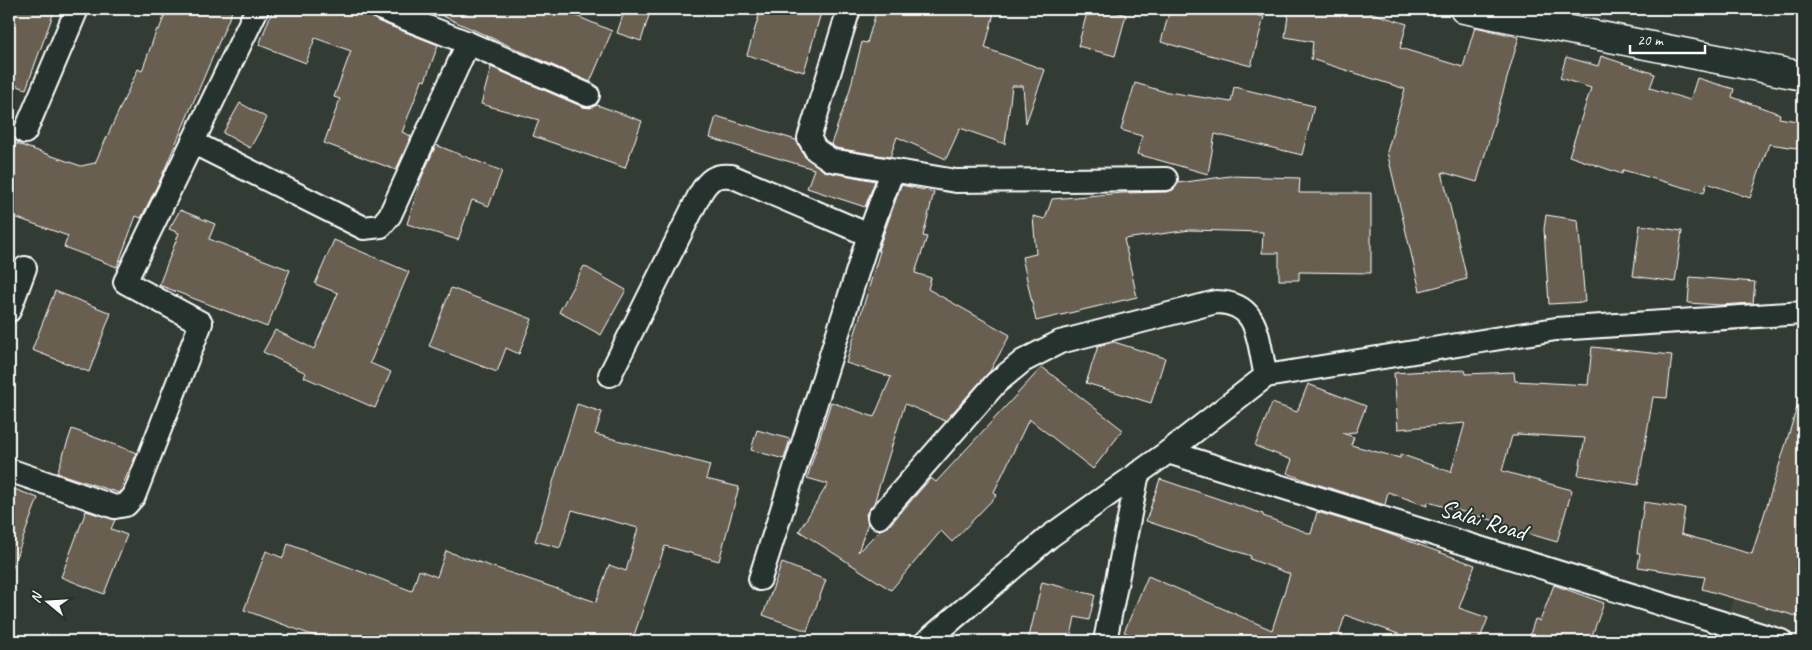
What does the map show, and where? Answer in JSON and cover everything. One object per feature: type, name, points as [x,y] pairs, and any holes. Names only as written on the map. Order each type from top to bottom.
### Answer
[{"type":"street","points":[[25,132],[78,9]]},
{"type":"street","points":[[9,470],[115,507],[126,504],[134,496],[201,322],[125,282],[194,143],[257,9]]},
{"type":"street","points":[[382,9],[468,43],[588,95]]},
{"type":"street","points":[[850,9],[809,138],[816,150],[831,160],[892,172],[956,181],[1166,178]]},
{"type":"street","points":[[1464,9],[1803,76]]},
{"type":"street","points":[[194,143],[364,228],[382,226],[390,215],[468,43]]},
{"type":"street","points":[[760,579],[869,236],[892,172]]},
{"type":"street","points":[[610,375],[700,194],[706,183],[714,177],[731,176],[869,236]]},
{"type":"street","points":[[9,310],[25,268]]},
{"type":"street","points":[[879,517],[996,383],[1023,361],[1060,342],[1216,302],[1229,302],[1239,305],[1252,318],[1266,376]]},
{"type":"street","points":[[927,641],[1049,537],[1168,452],[1266,376],[1556,329],[1803,313]]},
{"type":"street","name":"Salai Road","points":[[1168,452],[1781,641]]},
{"type":"street","points":[[1105,641],[1138,473]]},
{"type":"shaded area","points":[[1803,409],[1803,641],[1718,641]]},
{"type":"building","points":[[9,9],[55,9],[26,89],[9,83]]},
{"type":"building","points":[[167,9],[233,9],[161,178],[141,218],[136,216],[117,267],[64,247],[68,236],[9,215],[9,141],[81,166],[95,163],[138,69],[142,71],[157,29],[159,30]]},
{"type":"building","points":[[273,9],[361,9],[369,12],[377,21],[438,45],[425,81],[422,80],[402,132],[411,136],[396,170],[324,143],[340,99],[334,97],[351,51],[315,38],[306,63],[259,45]]},
{"type":"building","points":[[427,9],[560,9],[612,31],[590,82]]},
{"type":"building","points":[[625,9],[651,9],[641,41],[617,33]]},
{"type":"building","points":[[761,9],[822,9],[804,72],[747,55]]},
{"type":"building","points":[[877,9],[995,9],[985,48],[1045,70],[1026,123],[1023,86],[1012,86],[1005,144],[960,128],[946,159],[897,137],[890,157],[836,148],[831,144],[849,93],[862,42],[867,43]]},
{"type":"building","points":[[1088,9],[1106,9],[1126,15],[1115,56],[1078,46]]},
{"type":"building","points":[[1170,9],[1234,9],[1264,17],[1251,66],[1161,42]]},
{"type":"building","points":[[1289,9],[1359,9],[1407,24],[1400,48],[1463,67],[1475,27],[1519,37],[1477,182],[1442,172],[1467,279],[1420,291],[1387,152],[1405,89],[1311,59],[1313,42],[1285,37]]},
{"type":"building","points":[[1601,56],[1655,74],[1650,88],[1690,100],[1697,78],[1734,89],[1732,97],[1780,114],[1779,118],[1803,122],[1803,149],[1769,144],[1750,198],[1707,183],[1704,193],[1623,170],[1622,174],[1569,156],[1591,88],[1560,78],[1566,57],[1598,66]]},
{"type":"building","points":[[491,67],[583,107],[590,108],[597,105],[642,121],[625,168],[533,136],[539,120],[481,104]]},
{"type":"building","points":[[1135,83],[1162,91],[1231,102],[1234,87],[1314,106],[1302,155],[1215,134],[1208,174],[1137,154],[1142,136],[1121,130]]},
{"type":"building","points":[[240,103],[267,118],[250,148],[223,133]]},
{"type":"building","points":[[716,116],[796,140],[805,157],[824,171],[875,181],[865,207],[807,188],[814,169],[710,138]]},
{"type":"building","points":[[436,145],[502,171],[489,206],[472,200],[458,240],[407,224],[421,179]]},
{"type":"building","points":[[1230,176],[1300,178],[1299,193],[1371,193],[1371,273],[1299,272],[1299,280],[1279,280],[1279,253],[1262,253],[1263,232],[1190,230],[1124,239],[1137,297],[1036,321],[1022,257],[1036,254],[1033,216],[1045,219],[1052,199],[1122,193],[1166,192],[1173,190],[1178,183]]},
{"type":"building","points":[[901,185],[934,192],[923,236],[927,237],[915,273],[931,278],[928,289],[1010,335],[990,371],[945,421],[905,404],[874,503],[866,514],[868,523],[858,552],[880,530],[889,526],[931,478],[936,482],[1042,367],[1123,430],[1093,469],[1029,419],[994,492],[997,495],[952,542],[941,531],[891,590],[799,531],[828,484],[807,478],[831,402],[874,417],[891,377],[846,363],[880,251],[878,250]]},
{"type":"building","points":[[180,210],[215,224],[209,239],[290,270],[267,327],[159,285],[179,233],[169,229]]},
{"type":"building","points":[[1546,215],[1578,220],[1585,302],[1549,304],[1544,229]]},
{"type":"building","points":[[1640,225],[1682,231],[1675,282],[1633,276]]},
{"type":"building","points":[[334,240],[409,272],[370,363],[391,372],[375,408],[304,377],[306,373],[263,352],[275,330],[314,349],[338,293],[315,284]]},
{"type":"building","points":[[584,266],[626,290],[601,335],[559,312]]},
{"type":"building","points":[[1690,277],[1755,282],[1753,303],[1720,305],[1688,303]]},
{"type":"building","points":[[451,288],[532,319],[519,354],[506,348],[497,372],[429,346]]},
{"type":"building","points":[[55,291],[111,313],[89,372],[32,350]]},
{"type":"building","points":[[1114,342],[1165,358],[1151,403],[1086,383],[1098,346]]},
{"type":"building","points":[[1592,347],[1672,355],[1667,398],[1653,397],[1638,485],[1578,475],[1585,438],[1517,434],[1517,436],[1512,436],[1502,471],[1572,490],[1557,542],[1506,527],[1506,524],[1428,502],[1427,506],[1388,492],[1385,505],[1310,482],[1287,473],[1292,460],[1255,446],[1272,403],[1297,412],[1308,384],[1366,406],[1356,432],[1342,433],[1354,437],[1351,445],[1400,458],[1400,454],[1451,472],[1465,423],[1398,429],[1394,373],[1465,370],[1466,374],[1514,372],[1515,381],[1588,385]]},
{"type":"building","points":[[577,404],[602,412],[595,434],[710,465],[706,479],[739,487],[719,561],[665,546],[632,641],[328,641],[244,610],[266,551],[283,558],[288,544],[412,591],[419,570],[437,577],[446,551],[596,602],[609,565],[626,571],[638,528],[572,510],[560,548],[535,541]]},
{"type":"building","points":[[1798,404],[1803,405],[1803,618],[1702,589],[1705,577],[1638,567],[1640,553],[1637,553],[1644,502],[1685,508],[1681,534],[1752,554]]},
{"type":"building","points":[[72,429],[137,453],[119,493],[57,473]]},
{"type":"building","points":[[757,430],[790,439],[784,459],[751,450]]},
{"type":"building","points":[[1160,479],[1263,514],[1263,516],[1311,534],[1317,512],[1378,530],[1475,565],[1459,608],[1488,618],[1479,641],[1418,641],[1345,615],[1337,641],[1144,641],[1124,632],[1148,576],[1272,630],[1290,574],[1250,559],[1251,556],[1146,521]]},
{"type":"building","points":[[9,487],[38,498],[11,571],[9,571]]},
{"type":"building","points":[[86,511],[115,520],[111,529],[127,535],[104,594],[61,577]]},
{"type":"building","points":[[782,563],[826,580],[807,631],[763,615]]},
{"type":"building","points":[[1042,582],[1095,595],[1089,620],[1075,617],[1070,641],[1028,641]]},
{"type":"building","points":[[1554,585],[1604,603],[1590,641],[1528,641],[1535,619],[1540,621]]}]
